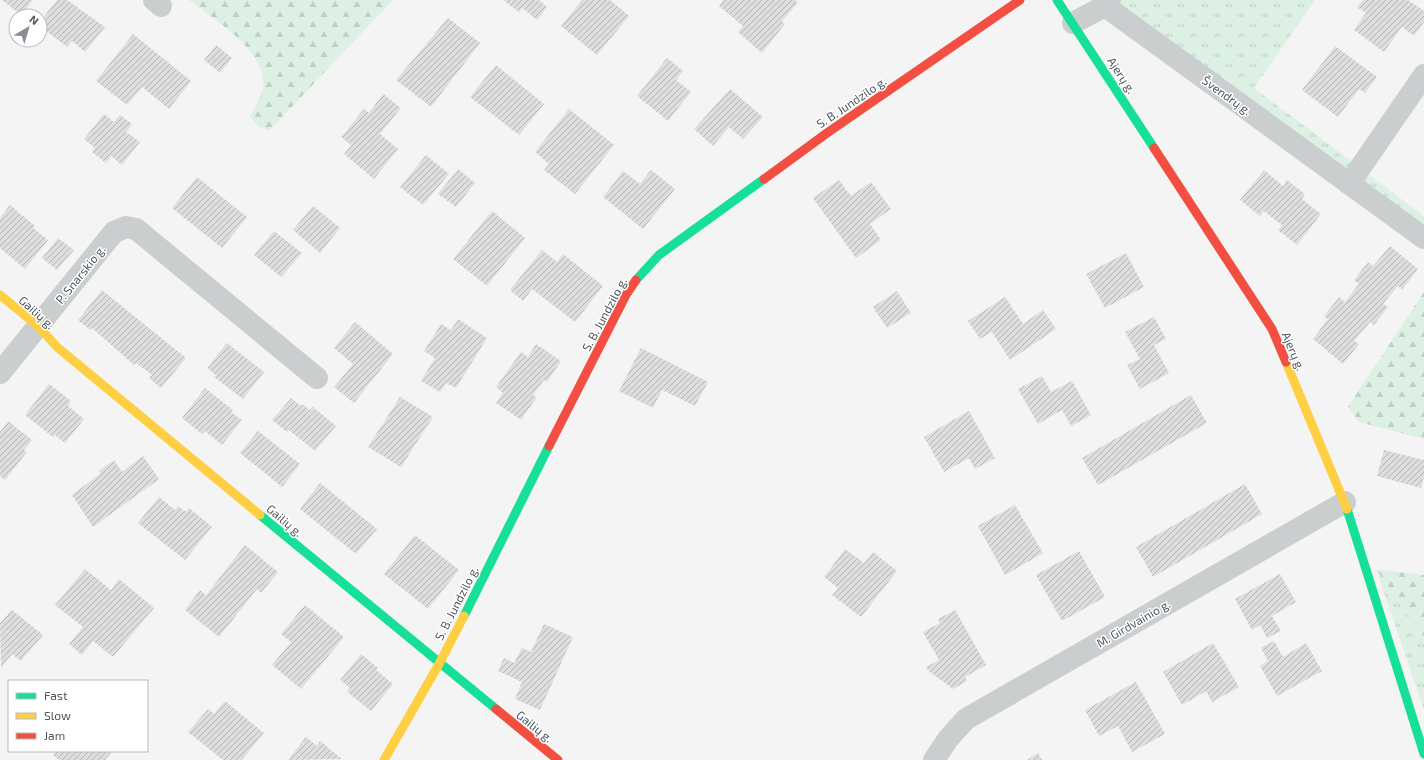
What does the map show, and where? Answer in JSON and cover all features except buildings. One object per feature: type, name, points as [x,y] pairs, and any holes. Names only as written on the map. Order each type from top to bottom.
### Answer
[{"type":"street","name":"S. B. Jundzilo g.","points":[[384,760],[439,664],[626,295],[638,276],[659,255],[820,138],[1020,0]]},
{"type":"street","name":"Ajerų g.","points":[[1057,0],[1074,23],[1272,329],[1346,502],[1424,754]]},
{"type":"street","points":[[1074,23],[1108,3]]},
{"type":"street","name":"Švendrų g.","points":[[1108,3],[1349,184],[1424,238]]},
{"type":"street","points":[[1349,184],[1424,75]]},
{"type":"street","name":"P. Snarskio g.","points":[[0,373],[114,232],[126,227],[136,228],[317,378]]},
{"type":"street","name":"Gailių g.","points":[[0,295],[38,326],[57,347],[439,664],[558,760]]},
{"type":"street","name":"M. Girdvainio g.","points":[[934,760],[948,739],[966,719],[1346,502]]},
{"type":"green space","points":[[189,0],[393,0],[269,131],[259,127],[250,117],[260,98],[263,86],[262,73],[257,61],[248,49],[224,26]]},
{"type":"green space","points":[[1092,0],[1315,0],[1254,88],[1424,216],[1424,244],[1122,29]]},
{"type":"green space","points":[[1424,292],[1424,439],[1359,422],[1348,407]]},
{"type":"green space","points":[[1376,569],[1424,637],[1424,710]]},
{"type":"green space","points":[[1376,569],[1424,575],[1424,637]]},
{"type":"traffic: fast","points":[[1057,0],[1154,148]]},
{"type":"traffic: fast","points":[[636,280],[659,255],[764,179]]},
{"type":"traffic: fast","points":[[464,616],[549,446]]},
{"type":"traffic: fast","points":[[1347,509],[1424,754]]},
{"type":"traffic: fast","points":[[260,515],[496,709]]},
{"type":"traffic: slow","points":[[0,295],[38,326],[57,347],[260,515]]},
{"type":"traffic: slow","points":[[1286,362],[1347,509]]},
{"type":"traffic: slow","points":[[384,760],[439,664],[464,616]]},
{"type":"traffic: jam","points":[[764,179],[827,133],[1020,0]]},
{"type":"traffic: jam","points":[[1154,148],[1272,329],[1286,362]]},
{"type":"traffic: jam","points":[[549,446],[626,295],[636,280]]},
{"type":"traffic: jam","points":[[496,709],[558,760]]}]
